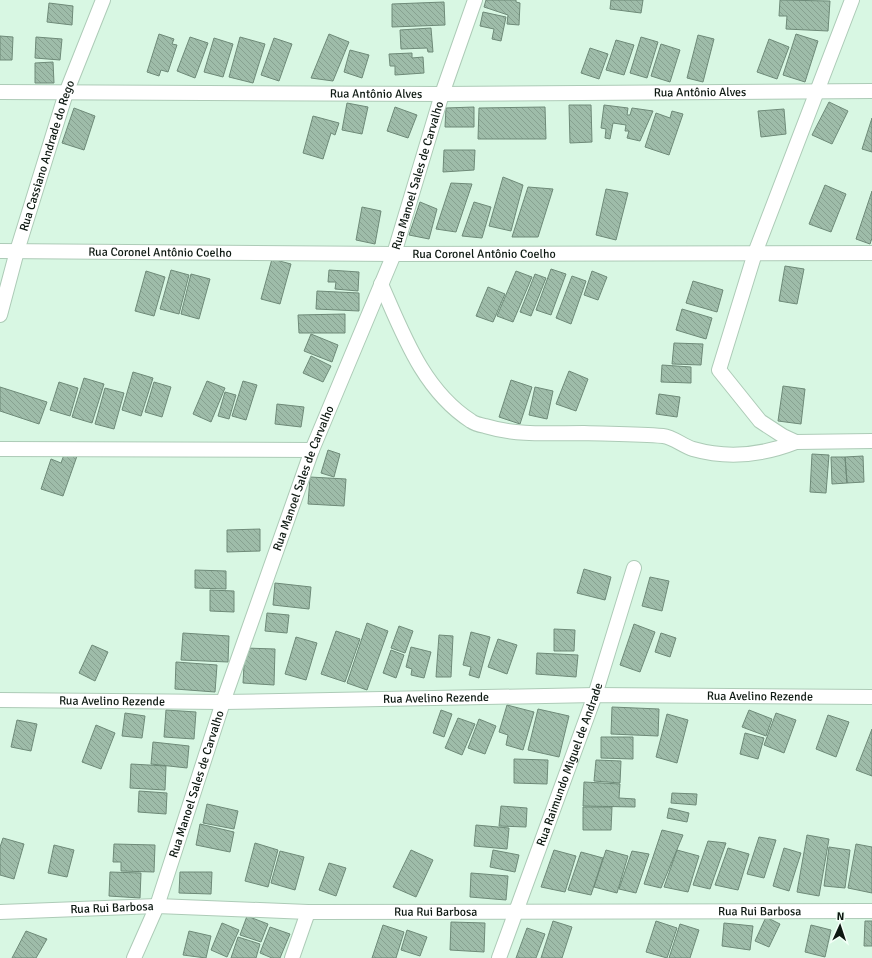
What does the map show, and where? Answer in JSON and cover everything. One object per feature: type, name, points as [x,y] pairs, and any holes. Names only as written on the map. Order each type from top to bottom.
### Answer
[{"type":"street","name":"Rua Cassiano Andrade do Rego","points":[[0,316],[17,251],[66,93],[103,0]]},
{"type":"street","name":"Rua Manoel Sales de Carvalho","points":[[134,958],[157,906],[223,702],[312,450],[394,254],[442,94],[475,0]]},
{"type":"street","points":[[796,442],[783,436],[760,421],[718,370],[755,253],[852,0]]},
{"type":"street","name":"Rua Antônio Alves","points":[[0,92],[442,94],[872,91]]},
{"type":"street","name":"Rua Coronel Antônio Coelho","points":[[0,251],[394,254],[872,253]]},
{"type":"street","points":[[381,284],[406,342],[430,383],[472,422],[496,429],[525,434],[665,436],[688,448],[720,454],[740,455],[766,452],[796,442],[872,441]]},
{"type":"street","points":[[0,449],[312,450]]},
{"type":"street","name":"Rua Raimundo Miguel de Andrade","points":[[499,958],[515,911],[596,695],[634,568]]},
{"type":"street","name":"Rua Avelino Rezende","points":[[0,700],[223,702],[596,695],[872,697]]},
{"type":"street","name":"Rua Rui Barbosa","points":[[0,912],[157,906],[308,912],[872,911]]},
{"type":"street","points":[[292,958],[308,912]]},
{"type":"building","points":[[486,0],[516,0],[516,2],[520,3],[519,25],[507,24],[508,15],[484,7]]},
{"type":"building","points":[[611,0],[643,0],[641,13],[610,9]]},
{"type":"building","points":[[780,0],[830,1],[828,31],[786,29],[787,16],[779,16]]},
{"type":"building","points":[[444,2],[445,25],[392,27],[392,4]]},
{"type":"building","points":[[49,3],[73,6],[72,25],[47,22]]},
{"type":"building","points":[[483,12],[506,17],[501,41],[492,39],[494,29],[480,26]]},
{"type":"building","points":[[431,28],[433,52],[428,52],[427,48],[401,49],[400,30]]},
{"type":"building","points":[[159,34],[174,39],[172,44],[177,45],[168,72],[161,70],[159,76],[147,72]]},
{"type":"building","points":[[329,34],[349,42],[333,81],[311,78]]},
{"type":"building","points":[[796,34],[818,41],[805,82],[783,75]]},
{"type":"building","points":[[698,35],[714,39],[703,82],[687,78]]},
{"type":"building","points":[[0,36],[13,37],[12,60],[0,60]]},
{"type":"building","points":[[36,37],[62,39],[60,60],[35,58]]},
{"type":"building","points":[[190,37],[208,43],[195,78],[177,71]]},
{"type":"building","points":[[240,37],[265,44],[253,83],[229,77]]},
{"type":"building","points":[[641,37],[658,42],[647,78],[630,73]]},
{"type":"building","points":[[214,38],[233,44],[223,77],[204,72]]},
{"type":"building","points":[[274,38],[292,44],[279,81],[261,75]]},
{"type":"building","points":[[769,39],[789,47],[777,79],[757,72]]},
{"type":"building","points":[[616,40],[634,45],[624,75],[606,70]]},
{"type":"building","points":[[661,44],[680,50],[670,82],[651,76]]},
{"type":"building","points":[[590,48],[608,54],[599,79],[581,73]]},
{"type":"building","points":[[350,50],[369,55],[362,78],[344,72]]},
{"type":"building","points":[[412,53],[412,58],[423,57],[424,73],[395,75],[395,66],[390,66],[389,54]]},
{"type":"building","points":[[53,62],[54,83],[35,83],[35,63]]},
{"type":"building","points":[[829,102],[848,111],[832,144],[812,135]]},
{"type":"building","points":[[347,103],[368,107],[362,134],[342,130]]},
{"type":"building","points":[[569,105],[591,105],[592,142],[570,143]]},
{"type":"building","points":[[604,105],[628,108],[627,115],[630,115],[632,108],[653,111],[640,141],[627,138],[629,131],[625,131],[626,125],[613,123],[610,139],[605,138],[606,129],[601,128]]},
{"type":"building","points":[[395,107],[417,115],[408,138],[387,131]]},
{"type":"building","points":[[474,107],[474,127],[445,127],[446,108]]},
{"type":"building","points":[[545,107],[546,139],[478,139],[479,108]]},
{"type":"building","points":[[74,108],[95,116],[84,150],[62,143]]},
{"type":"building","points":[[784,109],[786,134],[761,137],[758,111]]},
{"type":"building","points":[[672,111],[683,114],[669,155],[645,147],[656,113],[670,118]]},
{"type":"building","points":[[313,116],[339,123],[335,135],[331,133],[323,159],[303,153]]},
{"type":"building","points":[[872,118],[872,152],[862,149]]},
{"type":"building","points":[[444,150],[475,150],[474,170],[443,172]]},
{"type":"building","points":[[503,177],[523,185],[511,231],[489,226]]},
{"type":"building","points":[[451,183],[472,184],[456,232],[436,229]]},
{"type":"building","points":[[825,185],[846,194],[831,232],[809,224]]},
{"type":"building","points":[[528,187],[553,189],[538,237],[512,237]]},
{"type":"building","points":[[606,189],[628,193],[616,240],[596,235]]},
{"type":"building","points":[[872,191],[872,238],[870,244],[856,239]]},
{"type":"building","points":[[420,202],[437,209],[429,239],[409,235]]},
{"type":"building","points":[[474,202],[491,207],[482,238],[462,236]]},
{"type":"building","points":[[362,207],[381,211],[375,244],[356,240]]},
{"type":"building","points":[[272,259],[291,264],[280,304],[261,299]]},
{"type":"building","points":[[785,266],[804,269],[797,304],[779,301]]},
{"type":"building","points":[[551,269],[566,274],[551,315],[536,310]]},
{"type":"building","points":[[171,270],[189,275],[179,314],[160,309]]},
{"type":"building","points":[[329,270],[359,272],[358,291],[335,289],[336,282],[328,282]]},
{"type":"building","points":[[146,271],[165,277],[154,316],[135,311]]},
{"type":"building","points":[[516,271],[532,277],[513,322],[497,316]]},
{"type":"building","points":[[592,271],[607,277],[598,300],[584,295]]},
{"type":"building","points":[[191,274],[210,279],[199,319],[181,314]]},
{"type":"building","points":[[535,274],[546,278],[531,316],[520,312]]},
{"type":"building","points":[[572,276],[586,281],[571,324],[556,318]]},
{"type":"building","points":[[693,281],[723,290],[717,312],[686,303]]},
{"type":"building","points":[[488,287],[505,294],[493,322],[476,316]]},
{"type":"building","points":[[317,291],[359,293],[359,311],[316,309]]},
{"type":"building","points":[[682,309],[712,318],[706,339],[676,330]]},
{"type":"building","points":[[345,314],[345,333],[299,333],[298,315]]},
{"type":"building","points":[[311,334],[338,345],[332,362],[304,351]]},
{"type":"building","points":[[674,343],[703,344],[701,365],[672,364]]},
{"type":"building","points":[[311,356],[331,366],[323,382],[303,373]]},
{"type":"building","points":[[662,365],[691,367],[691,383],[661,382]]},
{"type":"building","points":[[569,371],[588,379],[576,411],[556,404]]},
{"type":"building","points":[[133,372],[153,378],[141,416],[122,410]]},
{"type":"building","points":[[84,378],[104,384],[92,423],[72,417]]},
{"type":"building","points":[[511,380],[532,387],[520,424],[499,417]]},
{"type":"building","points":[[207,381],[225,388],[211,422],[193,414]]},
{"type":"building","points":[[243,381],[257,385],[246,420],[232,416]]},
{"type":"building","points":[[59,382],[78,388],[70,416],[50,410]]},
{"type":"building","points":[[154,382],[171,387],[162,417],[145,412]]},
{"type":"building","points":[[783,386],[805,389],[801,424],[778,421]]},
{"type":"building","points":[[0,387],[47,402],[39,424],[0,411]]},
{"type":"building","points":[[535,387],[553,391],[547,419],[529,415]]},
{"type":"building","points":[[105,388],[124,393],[114,429],[95,424]]},
{"type":"building","points":[[225,392],[236,395],[229,419],[218,416]]},
{"type":"building","points":[[659,394],[680,397],[677,417],[656,414]]},
{"type":"building","points":[[277,404],[304,407],[301,427],[275,424]]},
{"type":"building","points":[[328,450],[340,454],[334,477],[321,473]]},
{"type":"building","points":[[65,452],[77,456],[63,496],[41,489],[51,459],[61,463]]},
{"type":"building","points":[[812,454],[829,455],[826,493],[810,492]]},
{"type":"building","points":[[863,456],[864,482],[847,483],[845,457]]},
{"type":"building","points":[[831,457],[845,457],[847,483],[832,484]]},
{"type":"building","points":[[310,477],[346,479],[344,506],[308,504]]},
{"type":"building","points":[[260,529],[260,551],[227,552],[227,530]]},
{"type":"building","points":[[584,569],[611,577],[605,600],[577,593]]},
{"type":"building","points":[[195,570],[226,571],[226,589],[195,588]]},
{"type":"building","points":[[650,577],[669,581],[662,611],[642,606]]},
{"type":"building","points":[[275,583],[311,587],[309,609],[273,605]]},
{"type":"building","points":[[210,590],[234,591],[234,612],[210,611]]},
{"type":"building","points":[[267,613],[289,615],[287,633],[265,631]]},
{"type":"building","points":[[367,623],[388,631],[367,690],[347,683]]},
{"type":"building","points":[[634,624],[655,632],[640,672],[620,665]]},
{"type":"building","points":[[399,626],[413,631],[405,653],[391,648]]},
{"type":"building","points":[[554,629],[575,630],[574,651],[554,651]]},
{"type":"building","points":[[336,631],[360,639],[345,682],[321,674]]},
{"type":"building","points":[[471,632],[490,637],[479,678],[469,675],[471,667],[463,665]]},
{"type":"building","points":[[183,633],[229,636],[228,662],[181,660]]},
{"type":"building","points":[[661,633],[676,638],[670,657],[655,652]]},
{"type":"building","points":[[439,635],[453,636],[451,677],[436,677]]},
{"type":"building","points":[[296,637],[317,643],[306,680],[285,674]]},
{"type":"building","points":[[498,639],[517,645],[507,674],[488,667]]},
{"type":"building","points":[[92,645],[108,652],[95,681],[79,673]]},
{"type":"building","points":[[411,647],[431,652],[424,678],[411,675],[412,669],[406,667]]},
{"type":"building","points":[[245,648],[275,649],[274,685],[243,683]]},
{"type":"building","points":[[391,650],[404,655],[396,678],[383,673]]},
{"type":"building","points":[[537,653],[578,655],[576,677],[536,674]]},
{"type":"building","points":[[176,662],[217,665],[215,692],[175,689]]},
{"type":"building","points":[[507,705],[534,712],[523,750],[506,745],[508,735],[499,732]]},
{"type":"building","points":[[612,707],[659,709],[658,736],[611,734]]},
{"type":"building","points":[[538,709],[569,716],[559,757],[528,750]]},
{"type":"building","points":[[166,710],[196,712],[194,739],[164,737]]},
{"type":"building","points":[[441,710],[452,714],[444,737],[433,733]]},
{"type":"building","points":[[749,710],[772,719],[766,736],[742,727]]},
{"type":"building","points":[[125,713],[145,716],[142,738],[122,736]]},
{"type":"building","points":[[776,713],[796,720],[784,753],[764,745]]},
{"type":"building","points":[[667,714],[688,720],[677,763],[656,757]]},
{"type":"building","points":[[828,715],[849,722],[836,757],[816,749]]},
{"type":"building","points":[[458,718],[475,724],[462,755],[445,748]]},
{"type":"building","points":[[479,719],[496,726],[485,754],[468,748]]},
{"type":"building","points":[[17,720],[37,724],[31,751],[11,747]]},
{"type":"building","points":[[96,725],[115,733],[101,769],[82,762]]},
{"type":"building","points":[[872,729],[872,776],[856,770]]},
{"type":"building","points":[[745,733],[764,738],[758,759],[740,754]]},
{"type":"building","points":[[601,737],[633,737],[633,759],[601,758]]},
{"type":"building","points":[[153,742],[189,746],[187,768],[151,764]]},
{"type":"building","points":[[514,759],[548,760],[547,784],[514,783]]},
{"type":"building","points":[[596,760],[621,761],[620,783],[594,781]]},
{"type":"building","points":[[131,764],[166,766],[165,790],[130,788]]},
{"type":"building","points":[[584,782],[620,784],[619,798],[635,799],[635,807],[583,806]]},
{"type":"building","points":[[139,791],[167,793],[166,814],[138,812]]},
{"type":"building","points":[[672,793],[697,794],[696,805],[671,803]]},
{"type":"building","points":[[207,804],[238,811],[234,829],[203,823]]},
{"type":"building","points":[[501,806],[527,808],[526,827],[499,826]]},
{"type":"building","points":[[583,807],[612,807],[611,830],[583,830]]},
{"type":"building","points":[[669,808],[689,813],[687,822],[667,818]]},
{"type":"building","points":[[200,824],[234,832],[230,852],[196,845]]},
{"type":"building","points":[[476,825],[509,828],[507,849],[474,846]]},
{"type":"building","points":[[662,830],[683,835],[661,888],[644,884]]},
{"type":"building","points":[[807,835],[829,839],[819,896],[797,892]]},
{"type":"building","points":[[759,837],[776,840],[764,878],[747,874]]},
{"type":"building","points":[[3,838],[24,844],[14,879],[0,875],[0,847]]},
{"type":"building","points":[[708,841],[726,843],[710,889],[693,885]]},
{"type":"building","points":[[255,843],[278,850],[268,887],[245,881]]},
{"type":"building","points":[[114,844],[155,845],[154,872],[121,871],[121,862],[113,862]]},
{"type":"building","points":[[856,844],[872,847],[872,893],[848,888]]},
{"type":"building","points":[[54,845],[74,850],[67,877],[48,873]]},
{"type":"building","points":[[829,847],[850,850],[845,888],[824,886]]},
{"type":"building","points":[[728,848],[749,854],[738,890],[715,885]]},
{"type":"building","points":[[784,848],[801,853],[789,891],[773,886]]},
{"type":"building","points":[[411,850],[433,860],[416,897],[393,887]]},
{"type":"building","points":[[493,850],[519,855],[515,872],[490,867]]},
{"type":"building","points":[[554,850],[576,856],[565,892],[541,887]]},
{"type":"building","points":[[606,850],[628,856],[617,893],[594,887]]},
{"type":"building","points":[[677,850],[699,856],[688,892],[664,887]]},
{"type":"building","points":[[280,851],[304,857],[295,890],[271,883]]},
{"type":"building","points":[[632,851],[649,854],[636,893],[619,889]]},
{"type":"building","points":[[581,852],[603,858],[591,895],[568,890]]},
{"type":"building","points":[[329,863],[346,868],[336,896],[319,890]]},
{"type":"building","points":[[110,872],[141,873],[140,898],[109,896]]},
{"type":"building","points":[[180,872],[212,872],[211,894],[179,893]]},
{"type":"building","points":[[471,873],[508,876],[506,900],[470,897]]},
{"type":"building","points":[[247,916],[268,924],[261,942],[240,935]]},
{"type":"building","points":[[766,917],[780,924],[769,947],[755,941]]},
{"type":"building","points":[[553,921],[572,927],[562,958],[541,958]]},
{"type":"building","points":[[656,921],[677,928],[667,958],[646,952]]},
{"type":"building","points":[[865,921],[872,921],[872,946],[864,946]]},
{"type":"building","points":[[451,922],[485,923],[484,952],[450,950]]},
{"type":"building","points":[[222,923],[239,930],[227,957],[211,950]]},
{"type":"building","points":[[724,923],[753,926],[750,950],[722,946]]},
{"type":"building","points":[[680,924],[699,930],[690,958],[669,958]]},
{"type":"building","points":[[383,925],[404,932],[396,958],[372,958]]},
{"type":"building","points":[[811,925],[831,930],[825,957],[805,952]]},
{"type":"building","points":[[270,927],[290,934],[280,958],[272,958],[260,953]]},
{"type":"building","points":[[527,928],[545,934],[536,958],[516,958]]},
{"type":"building","points":[[407,930],[427,937],[420,956],[401,950]]},
{"type":"building","points":[[26,931],[47,939],[36,958],[12,958]]},
{"type":"building","points":[[189,931],[211,936],[206,958],[183,955]]},
{"type":"building","points":[[238,937],[260,944],[256,958],[231,958]]}]
